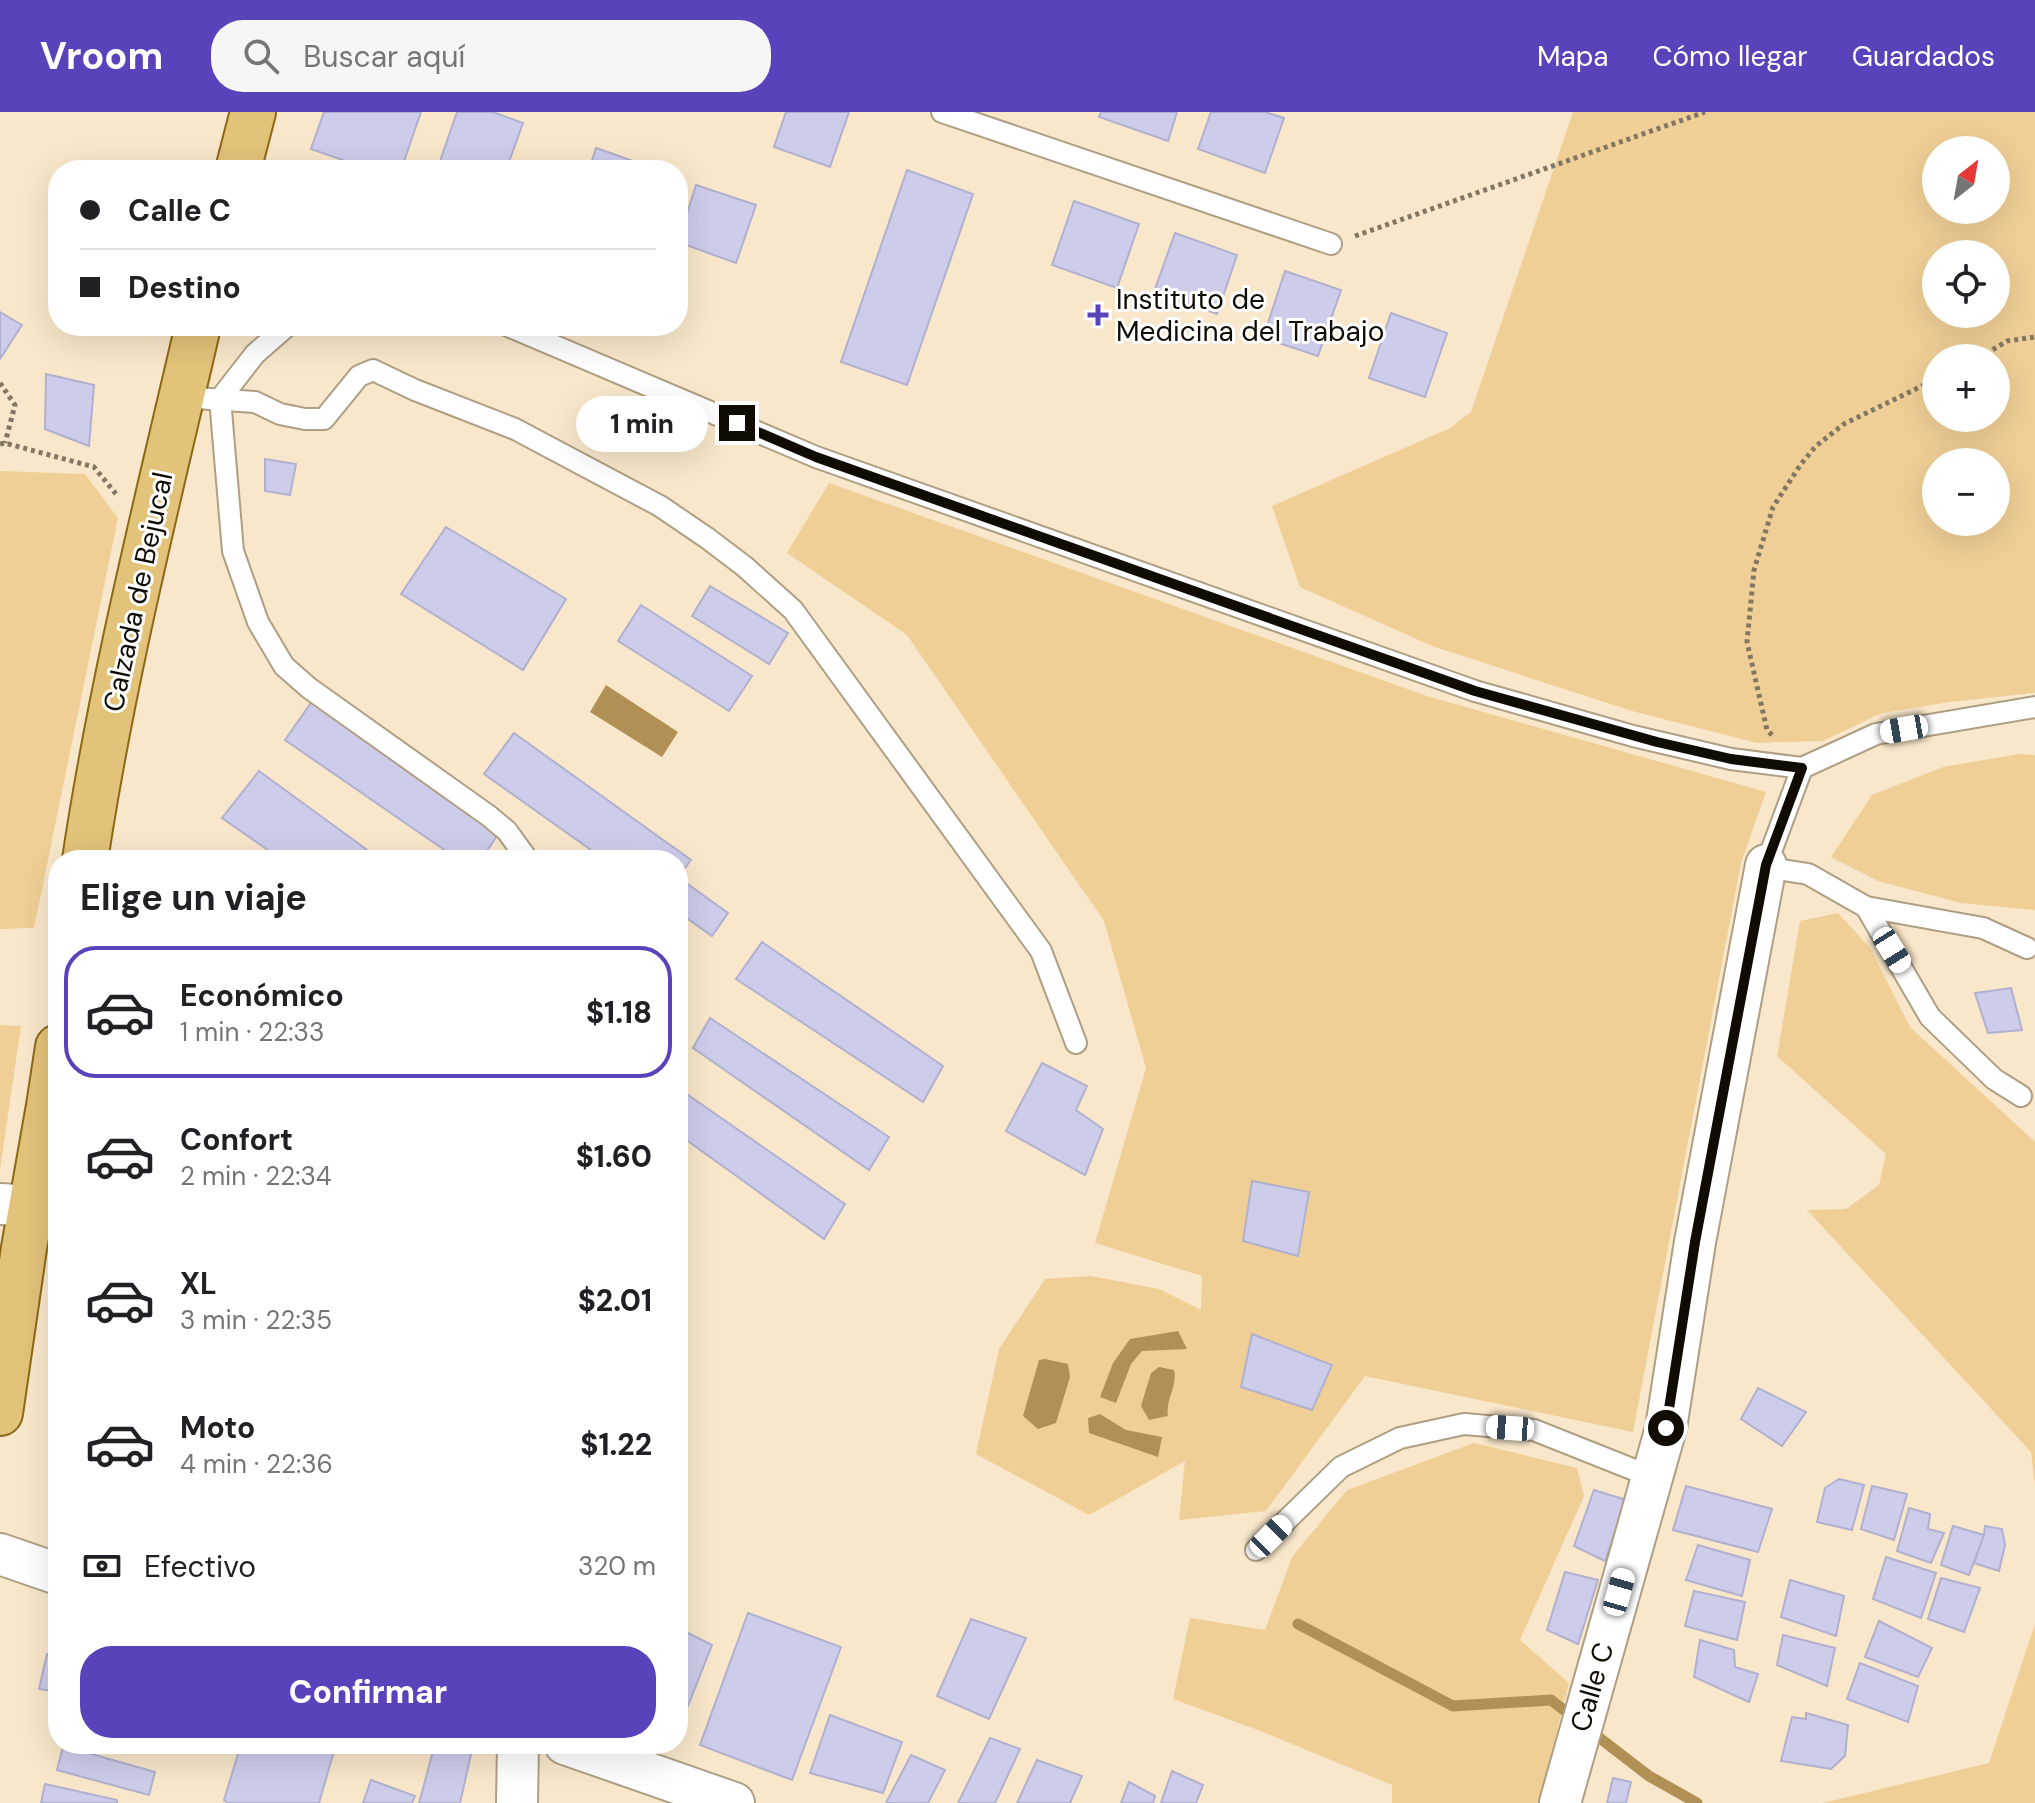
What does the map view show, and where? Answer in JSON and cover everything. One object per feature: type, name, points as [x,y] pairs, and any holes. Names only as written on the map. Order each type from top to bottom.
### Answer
[{"type":"main road","points":[[241,160],[253,112]]},
{"type":"main road","name":"Calzada de Bejucal","points":[[87,850],[148,535],[201,398],[198,336]]},
{"type":"main road","points":[[0,1413],[16,1205],[48,1085]]},
{"type":"street","name":"Calle C","points":[[1560,1803],[1666,1428],[1695,1242],[1766,865]]},
{"type":"street","points":[[0,1554],[48,1571]]},
{"type":"street","points":[[517,1803],[518,1754]]},
{"type":"street","points":[[594,1754],[734,1803]]},
{"type":"lane","points":[[942,112],[1331,244]]},
{"type":"lane","points":[[201,398],[276,336]]},
{"type":"lane","points":[[532,336],[816,457],[1475,691],[1661,743],[1731,759],[1802,768],[1876,734],[2035,707]]},
{"type":"lane","points":[[201,398],[255,402],[280,414],[324,419],[359,376],[373,370],[515,429],[660,506],[707,538],[793,610],[953,827],[1041,951],[1076,1043]]},
{"type":"lane","points":[[201,398],[233,551],[258,622],[284,666],[309,688],[489,816],[507,831],[521,850]]},
{"type":"lane","points":[[1802,768],[1766,865],[1808,874],[1866,907],[1983,928],[2027,948]]},
{"type":"lane","points":[[1866,907],[1930,1017],[1994,1079],[2021,1096]]},
{"type":"lane","points":[[1256,1550],[1341,1467],[1400,1438],[1464,1424],[1534,1430],[1652,1477]]},
{"type":"path","points":[[1331,244],[1705,112]]},
{"type":"path","points":[[2002,344],[2035,337]]},
{"type":"path","points":[[0,383],[15,405],[3,444],[94,467],[148,535]]},
{"type":"path","points":[[1802,768],[1767,730],[1747,642],[1754,570],[1773,507],[1816,446],[1844,424],[1922,386]]},
{"type":"shaded area","points":[[1573,112],[2035,112],[2035,693],[1882,713],[1823,741],[1757,743],[1632,711],[1432,646],[1300,587],[1272,506],[1450,428],[1471,412]]},
{"type":"shaded area","points":[[0,471],[85,474],[118,518],[34,928],[0,929]]},
{"type":"shaded area","points":[[829,483],[1427,696],[1766,792],[1741,863],[1633,1432],[1365,1376],[1266,1511],[1179,1520],[1185,1461],[1089,1515],[976,1454],[999,1349],[1045,1279],[1091,1276],[1159,1289],[1201,1310],[1202,1276],[1095,1243],[1146,1068],[1104,921],[907,635],[787,553]]},
{"type":"shaded area","points":[[606,685],[678,732],[662,757],[590,712]]},
{"type":"shaded area","points":[[2019,754],[2035,755],[2035,910],[1961,903],[1878,881],[1831,857],[1872,795],[1943,767]]},
{"type":"shaded area","points":[[1838,913],[1870,948],[1910,1027],[2035,1142],[2035,1486],[2031,1452],[1807,1210],[1846,1209],[1879,1185],[1886,1154],[1777,1056],[1800,921]]},
{"type":"shaded area","points":[[0,1025],[21,1026],[0,1170]]},
{"type":"shaded area","points":[[1178,1331],[1187,1349],[1142,1351],[1131,1364],[1116,1403],[1100,1397],[1113,1363],[1130,1339]]},
{"type":"shaded area","points":[[1039,1360],[1068,1364],[1070,1377],[1056,1423],[1038,1429],[1023,1416]]},
{"type":"shaded area","points":[[1159,1367],[1174,1370],[1168,1416],[1149,1420],[1141,1406],[1151,1373]]},
{"type":"shaded area","points":[[1100,1414],[1126,1430],[1162,1437],[1158,1457],[1089,1433],[1088,1418]]},
{"type":"shaded area","points":[[1474,1443],[1577,1468],[1584,1496],[1520,1640],[1569,1683],[1539,1803],[1392,1803],[1392,1785],[1173,1699],[1190,1618],[1265,1630],[1292,1557],[1347,1490]]},
{"type":"shaded area","points":[[2035,1624],[2035,1803],[1823,1803],[1989,1763]]},
{"type":"building","points":[[324,112],[421,112],[404,160],[342,160],[311,149]]},
{"type":"building","points":[[457,112],[493,112],[523,123],[510,160],[440,160]]},
{"type":"building","points":[[786,112],[849,112],[830,167],[774,147]]},
{"type":"building","points":[[1101,112],[1177,112],[1168,141],[1099,117]]},
{"type":"building","points":[[1211,112],[1265,112],[1284,118],[1265,173],[1198,149]]},
{"type":"building","points":[[596,148],[630,160],[592,160]]},
{"type":"building","points":[[907,170],[973,194],[907,385],[841,362]]},
{"type":"building","points":[[696,185],[756,205],[736,263],[688,246],[688,210]]},
{"type":"building","points":[[1074,201],[1139,224],[1117,288],[1052,265]]},
{"type":"building","points":[[1175,233],[1237,255],[1217,314],[1154,292]]},
{"type":"building","points":[[1285,271],[1341,290],[1318,356],[1263,338]]},
{"type":"building","points":[[0,312],[22,325],[0,359]]},
{"type":"building","points":[[1391,313],[1447,333],[1425,397],[1369,378]]},
{"type":"building","points":[[46,374],[94,385],[89,446],[45,429]]},
{"type":"building","points":[[265,459],[296,464],[290,495],[265,491]]},
{"type":"building","points":[[446,527],[566,599],[523,670],[401,594]]},
{"type":"building","points":[[710,586],[788,633],[769,664],[692,616]]},
{"type":"building","points":[[641,605],[752,676],[729,711],[618,641]]},
{"type":"building","points":[[313,700],[500,831],[488,850],[444,850],[285,740]]},
{"type":"building","points":[[514,733],[677,850],[591,850],[484,774]]},
{"type":"building","points":[[259,771],[367,850],[268,850],[222,818]]},
{"type":"building","points":[[688,884],[728,913],[712,936],[688,919]]},
{"type":"building","points":[[762,942],[943,1066],[923,1102],[736,979]]},
{"type":"building","points":[[2011,988],[2022,1030],[1988,1033],[1975,993]]},
{"type":"building","points":[[710,1018],[889,1137],[869,1170],[693,1048]]},
{"type":"building","points":[[1042,1063],[1087,1086],[1076,1110],[1103,1129],[1085,1175],[1006,1131]]},
{"type":"building","points":[[688,1095],[845,1204],[824,1239],[688,1141]]},
{"type":"building","points":[[1252,1181],[1309,1192],[1298,1256],[1243,1241]]},
{"type":"building","points":[[1252,1334],[1332,1365],[1312,1410],[1241,1387]]},
{"type":"building","points":[[1758,1388],[1806,1412],[1782,1446],[1741,1419]]},
{"type":"building","points":[[1839,1479],[1864,1485],[1852,1530],[1817,1522],[1825,1488]]},
{"type":"building","points":[[1686,1486],[1772,1509],[1758,1552],[1673,1530]]},
{"type":"building","points":[[1872,1486],[1907,1494],[1894,1540],[1861,1529]]},
{"type":"building","points":[[1594,1490],[1626,1500],[1605,1561],[1574,1546]]},
{"type":"building","points":[[1909,1508],[1930,1514],[1928,1529],[1944,1533],[1931,1563],[1897,1551]]},
{"type":"building","points":[[1953,1526],[1984,1535],[1969,1575],[1941,1565]]},
{"type":"building","points":[[1985,1526],[2002,1529],[2005,1545],[1999,1571],[1974,1563]]},
{"type":"building","points":[[1698,1545],[1750,1560],[1742,1596],[1686,1580]]},
{"type":"building","points":[[1886,1557],[1936,1573],[1921,1618],[1873,1599]]},
{"type":"building","points":[[1565,1572],[1598,1580],[1578,1644],[1547,1630]]},
{"type":"building","points":[[1941,1578],[1980,1588],[1964,1632],[1928,1619]]},
{"type":"building","points":[[1790,1580],[1844,1596],[1836,1636],[1781,1617]]},
{"type":"building","points":[[1694,1591],[1745,1602],[1737,1640],[1685,1626]]},
{"type":"building","points":[[748,1613],[841,1647],[792,1780],[700,1745]]},
{"type":"building","points":[[971,1619],[1026,1638],[989,1719],[937,1696]]},
{"type":"building","points":[[1879,1621],[1932,1648],[1918,1677],[1865,1657]]},
{"type":"building","points":[[688,1633],[712,1645],[688,1706]]},
{"type":"building","points":[[1783,1635],[1835,1648],[1827,1686],[1777,1665]]},
{"type":"building","points":[[1700,1640],[1734,1650],[1735,1667],[1758,1674],[1749,1702],[1694,1677]]},
{"type":"building","points":[[47,1654],[48,1690],[39,1689]]},
{"type":"building","points":[[1860,1663],[1918,1686],[1908,1722],[1847,1699]]},
{"type":"building","points":[[1806,1713],[1848,1725],[1845,1756],[1831,1769],[1781,1761],[1792,1717],[1806,1719]]},
{"type":"building","points":[[830,1715],[902,1742],[883,1793],[810,1773]]},
{"type":"building","points":[[990,1738],[1020,1749],[995,1803],[958,1803]]},
{"type":"building","points":[[61,1754],[91,1754],[155,1772],[149,1795],[57,1770]]},
{"type":"building","points":[[238,1754],[333,1754],[319,1803],[228,1803],[224,1800]]},
{"type":"building","points":[[432,1754],[471,1754],[460,1803],[419,1803]]},
{"type":"building","points":[[911,1755],[945,1770],[928,1803],[886,1803]]},
{"type":"building","points":[[1037,1760],[1082,1776],[1070,1803],[1017,1803]]},
{"type":"building","points":[[1172,1771],[1203,1785],[1196,1803],[1161,1803]]},
{"type":"building","points":[[1613,1778],[1631,1782],[1626,1803],[1607,1803]]},
{"type":"building","points":[[371,1780],[415,1796],[412,1803],[363,1803]]},
{"type":"building","points":[[1129,1782],[1155,1796],[1153,1803],[1121,1803]]},
{"type":"building","points":[[45,1784],[117,1800],[117,1803],[41,1803]]},
{"type":"waterway","points":[[1298,1624],[1453,1706],[1551,1700],[1574,1718]]},
{"type":"waterway","points":[[1588,1729],[1649,1776],[1697,1803]]},
{"type":"place","name":"Instituto de Medicina del Trabajo","points":[[1098,315]]},
{"type":"route","points":[[737,423],[816,457],[1475,691],[1657,742],[1731,759],[1802,768],[1766,865],[1695,1242],[1666,1428]]}]
